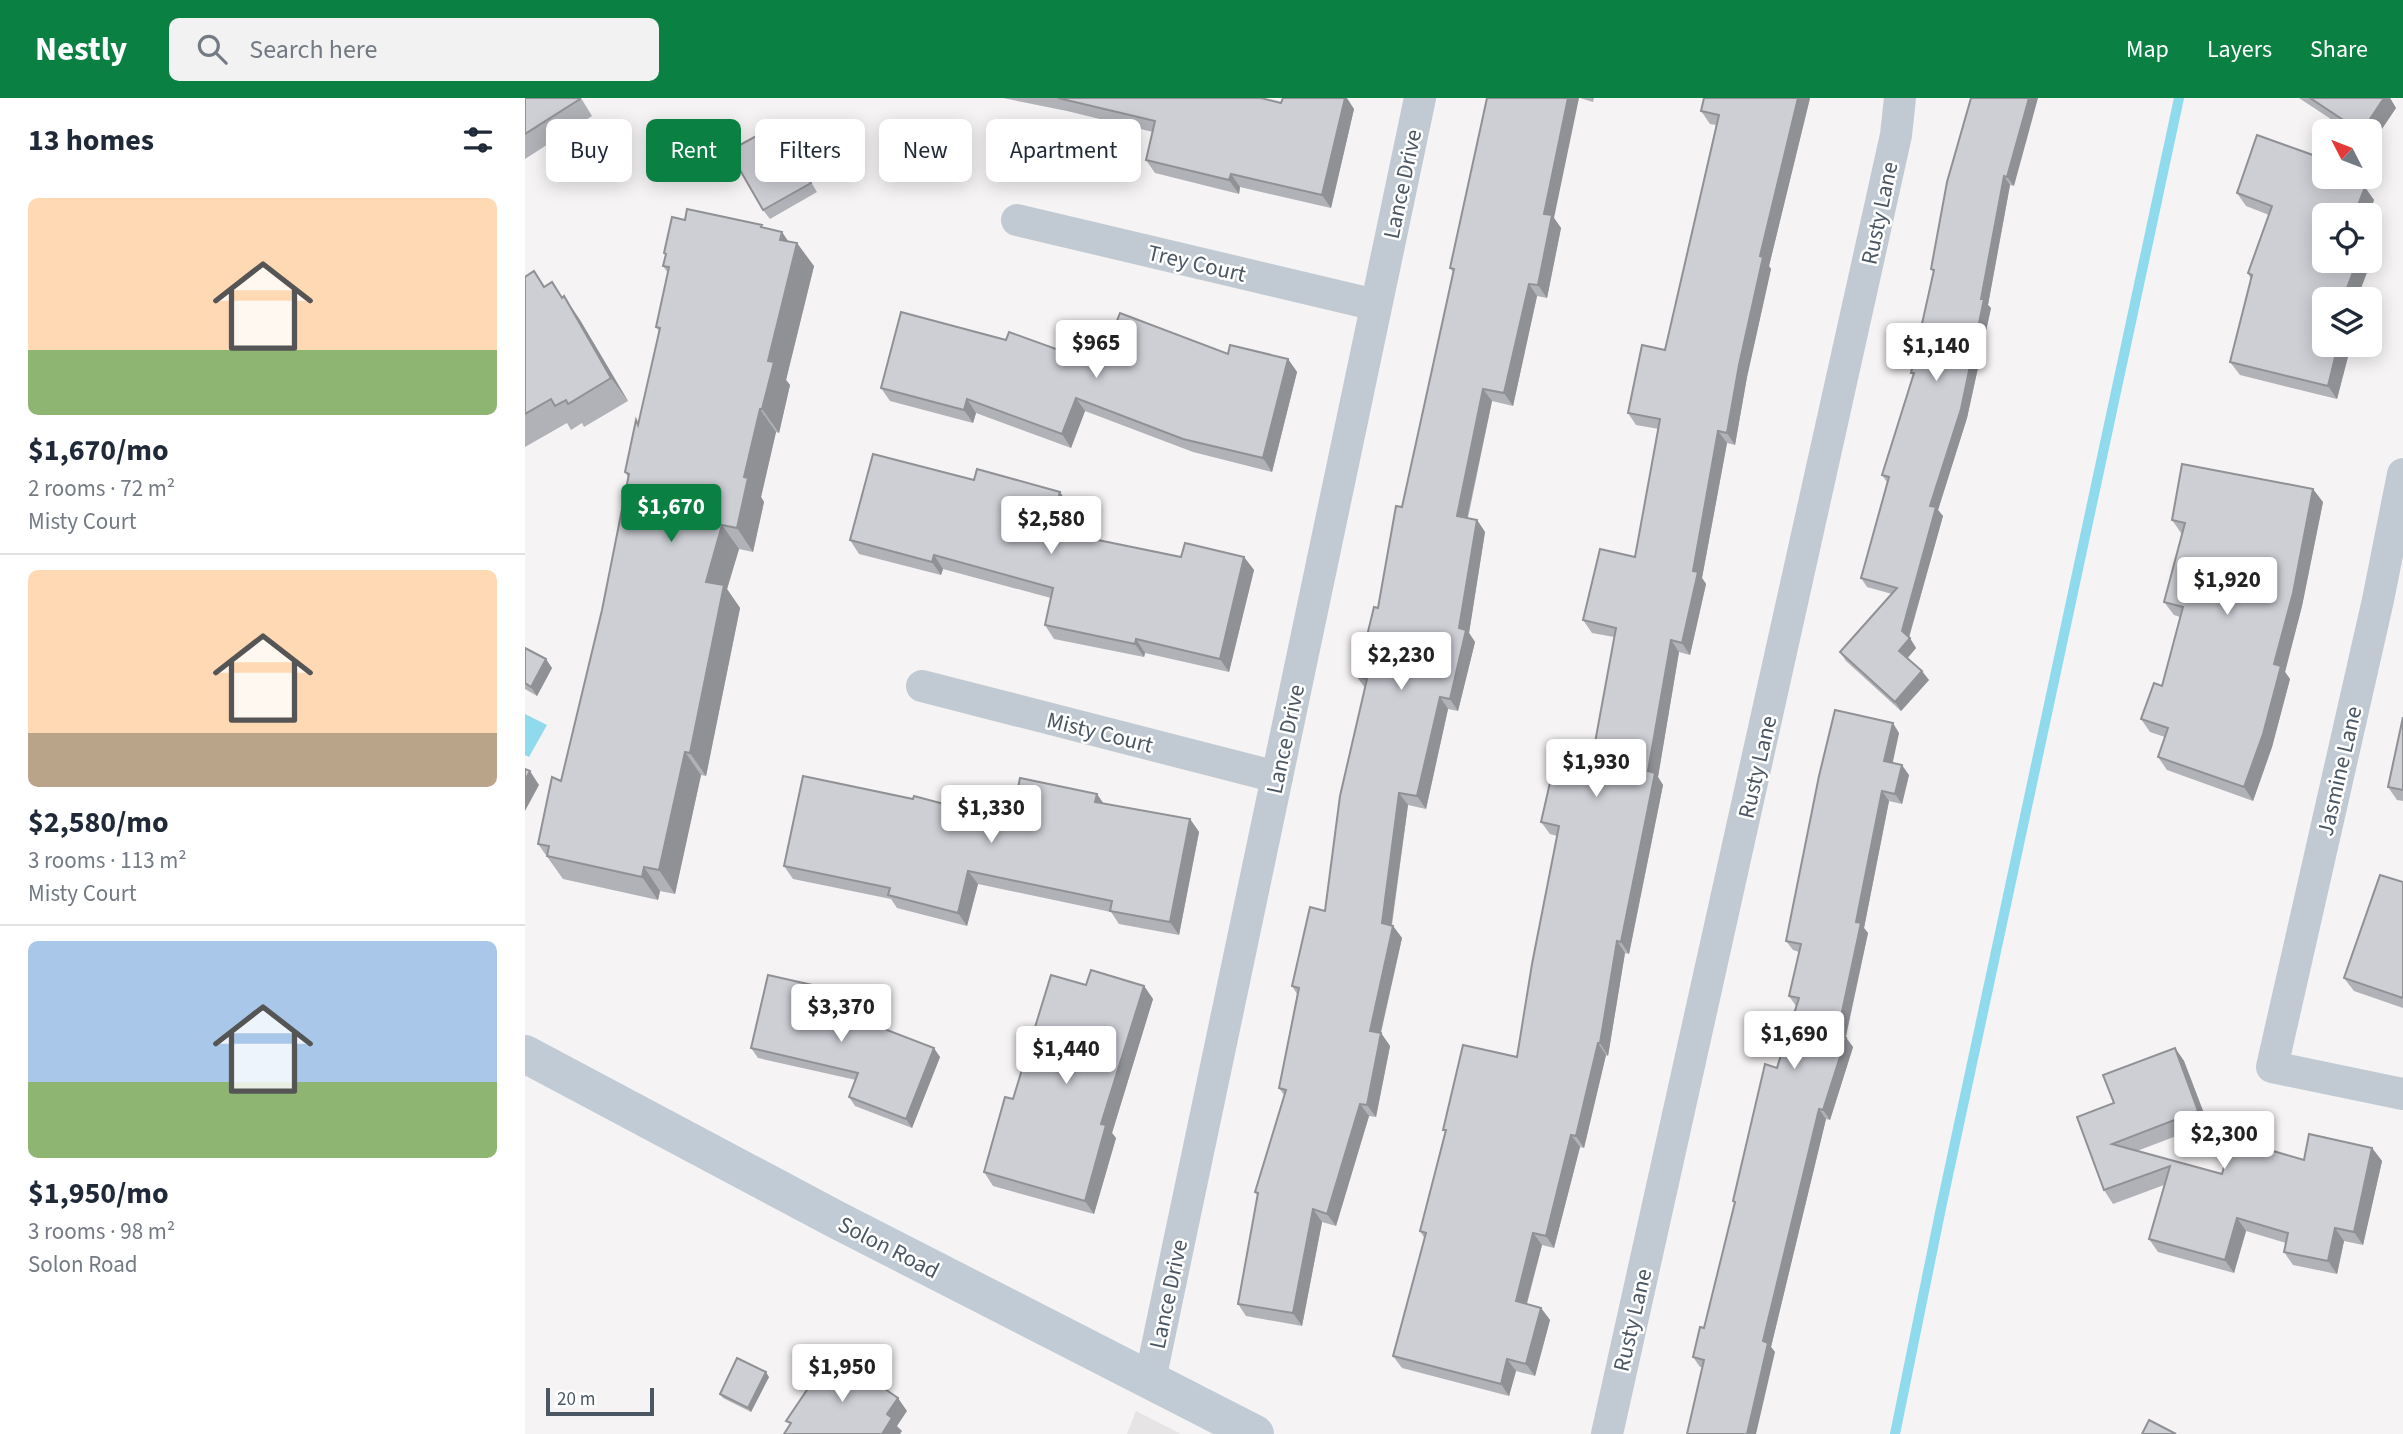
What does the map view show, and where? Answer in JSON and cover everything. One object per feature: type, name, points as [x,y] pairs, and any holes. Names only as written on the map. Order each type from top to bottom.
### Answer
[{"type":"main road","name":"Solon Road","points":[[525,1054],[835,1219],[1255,1434]]},
{"type":"street","name":"Lance Drive","points":[[1150,1380],[1420,98]]},
{"type":"street","name":"Rusty Lane","points":[[1607,1434],[1896,135],[1900,98]]},
{"type":"street","name":"Trey Court","points":[[1017,220],[1376,305]]},
{"type":"street","name":"Jasmine Lane","points":[[2403,474],[2390,603],[2272,1067],[2403,1094]]},
{"type":"street","name":"Misty Court","points":[[922,686],[1277,777]]},
{"type":"shaded area","points":[[1136,1411],[1181,1434],[1127,1434]]},
{"type":"water","points":[[525,714],[547,725],[529,757],[525,755]]},
{"type":"building","points":[[525,98],[580,98],[546,119],[525,134]]},
{"type":"building","points":[[1058,98],[1261,98],[1281,103],[1283,98],[1345,98],[1322,195],[1231,174],[1229,180],[1146,160],[1155,121]]},
{"type":"building","points":[[1487,98],[1568,98],[1544,214],[1552,215],[1538,285],[1529,284],[1504,393],[1483,389],[1457,516],[1477,520],[1459,628],[1466,630],[1450,699],[1440,697],[1417,796],[1399,793],[1382,923],[1393,926],[1370,1031],[1381,1033],[1367,1105],[1360,1104],[1327,1214],[1313,1209],[1293,1313],[1238,1304],[1258,1193],[1255,1192],[1286,1090],[1279,1088],[1299,988],[1292,986],[1310,907],[1325,911],[1340,796],[1367,679],[1357,677],[1374,607],[1378,608],[1396,506],[1402,507],[1454,269],[1450,268]]},
{"type":"building","points":[[1704,98],[1798,98],[1760,256],[1763,257],[1727,433],[1718,431],[1693,571],[1698,572],[1682,643],[1671,640],[1648,771],[1655,773],[1621,942],[1617,941],[1600,1043],[1576,1136],[1571,1135],[1546,1236],[1533,1233],[1516,1301],[1541,1308],[1526,1364],[1507,1359],[1501,1384],[1393,1356],[1426,1233],[1420,1231],[1446,1130],[1443,1130],[1463,1045],[1517,1057],[1559,826],[1541,822],[1557,752],[1592,759],[1616,628],[1583,620],[1600,549],[1635,557],[1660,419],[1628,413],[1642,345],[1665,350],[1719,115],[1701,111]]},
{"type":"building","points":[[1971,98],[2029,98],[2007,177],[2004,176],[1981,299],[1984,299],[1961,409],[1930,506],[1936,507],[1902,631],[1910,638],[1899,651],[1922,671],[1895,702],[1840,652],[1897,588],[1861,578],[1889,477],[1882,475],[1914,373],[1911,373],[1934,270],[1931,269],[1947,182]]},
{"type":"building","points":[[2310,98],[2384,98],[2370,119],[2342,119]]},
{"type":"building","points":[[2257,135],[2312,155],[2312,189],[2364,189],[2359,203],[2312,203],[2312,273],[2353,273],[2347,287],[2312,287],[2312,357],[2335,357],[2328,386],[2230,362],[2252,275],[2248,273],[2272,206],[2237,193]]},
{"type":"building","points":[[755,137],[755,182],[811,183],[763,210],[741,172],[741,144]]},
{"type":"building","points":[[687,209],[762,225],[761,227],[782,232],[780,240],[797,243],[768,361],[774,362],[744,477],[748,478],[737,528],[722,525],[706,582],[724,585],[690,753],[685,752],[659,870],[644,867],[642,877],[547,856],[549,846],[538,844],[552,777],[561,781],[602,610],[629,474],[625,472],[660,328],[656,327],[669,267],[663,266],[664,253],[672,217],[685,220]]},
{"type":"building","points":[[534,271],[544,287],[552,282],[562,298],[564,296],[611,378],[568,404],[566,400],[555,406],[551,399],[525,414],[525,277]]},
{"type":"building","points":[[901,312],[1006,340],[1009,332],[1100,365],[1120,313],[1228,354],[1230,345],[1288,359],[1263,458],[1183,439],[1076,398],[1062,434],[967,399],[964,410],[881,388]]},
{"type":"building","points":[[873,454],[974,480],[977,469],[1060,492],[1049,530],[1181,557],[1185,543],[1244,557],[1220,659],[1136,639],[1135,644],[1045,625],[1053,588],[934,555],[932,562],[850,540]]},
{"type":"building","points":[[2182,464],[2313,489],[2293,593],[2274,664],[2281,666],[2263,734],[2244,787],[2158,757],[2168,728],[2141,719],[2154,683],[2162,686],[2183,607],[2164,602],[2185,523],[2172,520]]},
{"type":"building","points":[[525,648],[546,659],[531,687],[525,683]]},
{"type":"building","points":[[1835,710],[1893,723],[1884,761],[1902,765],[1895,794],[1882,791],[1856,922],[1861,923],[1837,1035],[1846,1038],[1823,1110],[1819,1109],[1763,1341],[1768,1343],[1747,1434],[1687,1434],[1704,1360],[1693,1357],[1700,1327],[1704,1328],[1735,1202],[1733,1201],[1765,1064],[1777,1068],[1799,998],[1789,996],[1801,944],[1786,941]]},
{"type":"building","points":[[2403,717],[2403,790],[2388,787]]},
{"type":"building","points":[[803,776],[913,799],[914,796],[1011,822],[1020,778],[1097,794],[1095,802],[1190,819],[1170,922],[1110,911],[1112,901],[968,871],[958,913],[888,895],[890,888],[784,866]]},
{"type":"building","points":[[2380,875],[2403,882],[2403,998],[2344,978]]},
{"type":"building","points":[[1091,970],[1144,986],[1101,1124],[1106,1125],[1085,1201],[984,1172],[1005,1097],[1013,1099],[1051,975],[1086,985]]},
{"type":"building","points":[[768,975],[839,991],[835,1010],[934,1048],[906,1119],[849,1097],[858,1073],[751,1048]]},
{"type":"building","points":[[2175,1048],[2198,1111],[2112,1144],[2222,1174],[2232,1139],[2304,1160],[2309,1134],[2372,1148],[2354,1232],[2335,1228],[2328,1261],[2284,1252],[2288,1233],[2237,1218],[2225,1260],[2149,1239],[2170,1166],[2104,1190],[2077,1117],[2114,1103],[2103,1075]]},
{"type":"building","points":[[832,1353],[898,1398],[887,1414],[892,1418],[882,1434],[784,1434],[791,1423],[786,1421]]},
{"type":"building","points":[[737,1358],[766,1372],[748,1408],[720,1394]]},
{"type":"building","points":[[2149,1420],[2176,1434],[2142,1434]]},
{"type":"waterway","points":[[1895,1434],[2179,98]]}]
